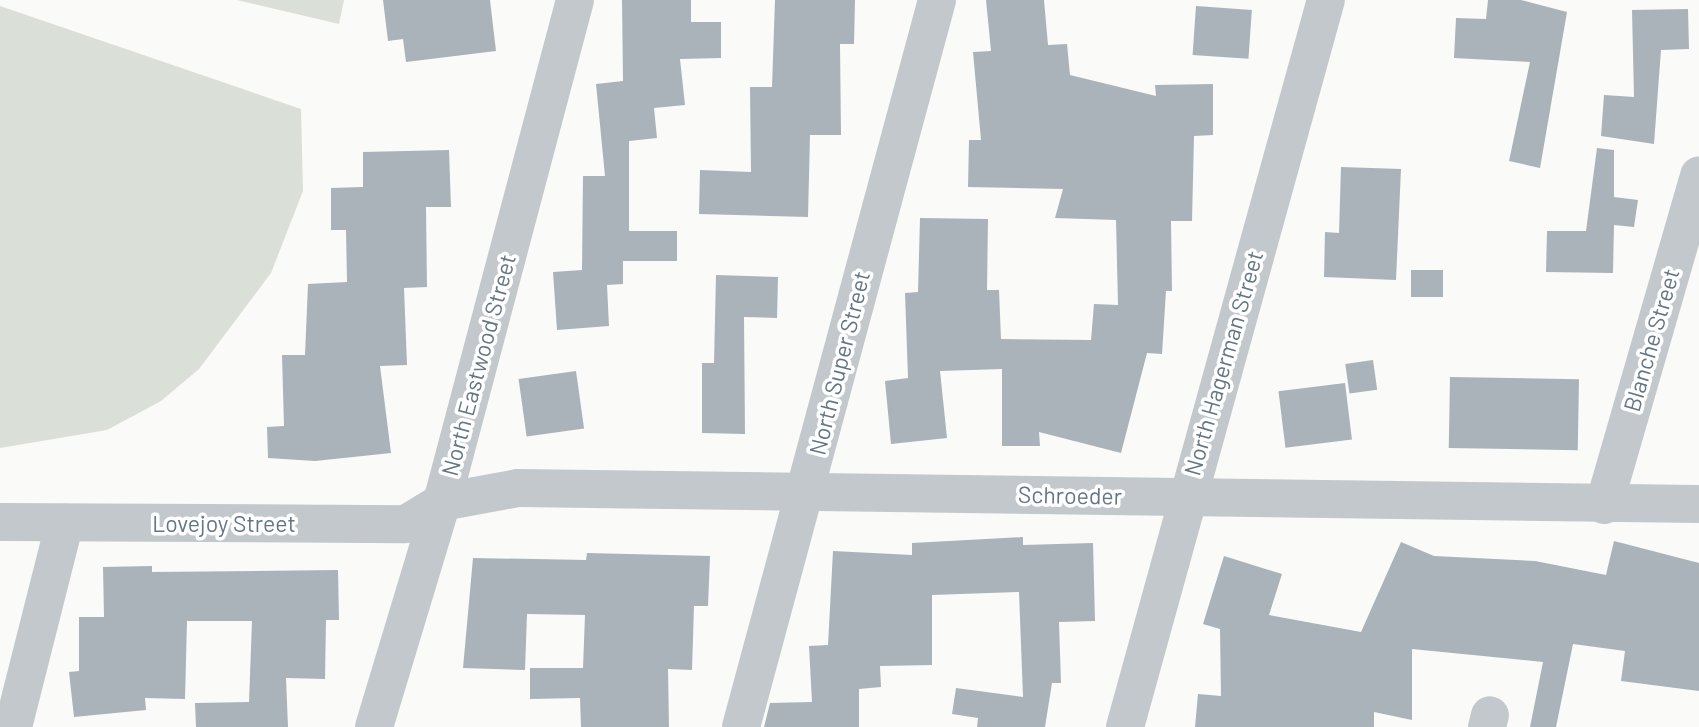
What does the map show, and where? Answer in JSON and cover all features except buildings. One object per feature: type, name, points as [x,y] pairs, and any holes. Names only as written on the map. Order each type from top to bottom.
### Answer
[{"type":"street","name":"North Eastwood Street","points":[[374,727],[442,502],[575,0]]},
{"type":"street","name":"North Super Street","points":[[741,727],[809,491],[823,410],[937,0]]},
{"type":"street","name":"North Hagerman Street","points":[[1125,727],[1185,497],[1326,0]]},
{"type":"street","name":"Blanche Street","points":[[1604,505],[1699,175]]},
{"type":"street","name":"Schroeder","points":[[442,502],[518,488],[1604,505],[1699,504]]},
{"type":"street","name":"Lovejoy Street","points":[[0,522],[405,524],[442,502]]},
{"type":"street","points":[[13,727],[65,522]]},
{"type":"shaded area","points":[[237,0],[344,0],[339,24]]},
{"type":"shaded area","points":[[0,6],[301,109],[303,191],[271,273],[199,369],[161,401],[107,430],[0,448]]}]
